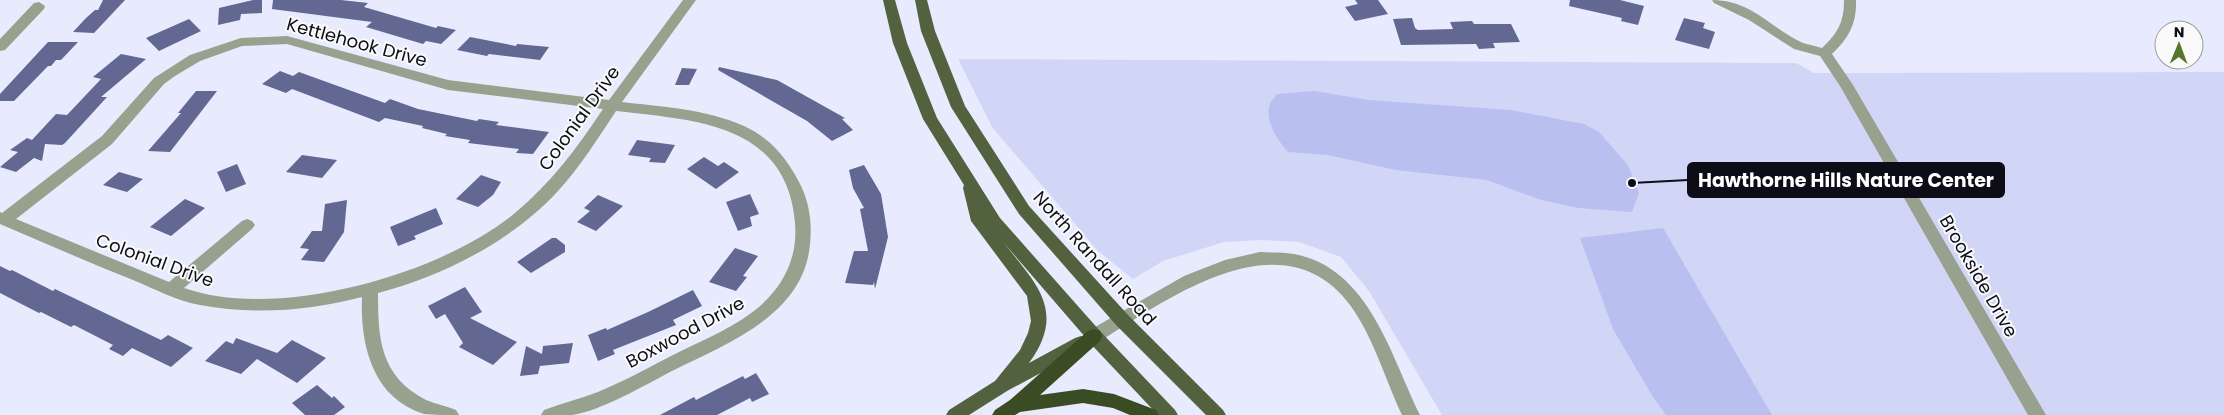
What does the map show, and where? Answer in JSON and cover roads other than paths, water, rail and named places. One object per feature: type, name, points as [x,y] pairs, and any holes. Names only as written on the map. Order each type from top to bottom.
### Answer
[{"type":"highway","points":[[1000,415],[1016,405],[1094,336]]},
{"type":"highway","points":[[1016,405],[1082,396],[1114,401],[1150,415]]},
{"type":"main road","points":[[888,0],[900,43],[930,120],[995,222],[1094,336],[1170,415]]},
{"type":"main road","name":"North Randall Road","points":[[921,0],[928,31],[958,107],[1024,210],[1122,320],[1217,415]]},
{"type":"main road","points":[[968,180],[976,217],[1034,294],[1040,308],[1039,329],[1031,350],[1001,386]]},
{"type":"main road","points":[[955,415],[1001,386],[1094,336]]},
{"type":"street","name":"Colonial Drive","points":[[2,219],[199,299],[264,305],[307,302],[370,291],[442,262],[478,244],[527,210],[550,190],[569,169],[612,106],[690,0]]},
{"type":"street","points":[[1718,0],[1754,17],[1800,46],[1824,54],[1845,34],[1851,10],[1850,0]]},
{"type":"street","points":[[0,47],[39,6]]},
{"type":"street","name":"Kettlehook Drive","points":[[2,219],[106,140],[155,86],[170,73],[195,58],[241,42],[273,39],[300,42],[448,85],[612,106]]},
{"type":"street","name":"Brookside Drive","points":[[1824,54],[1846,85],[2037,415]]},
{"type":"street","name":"Boxwood Drive","points":[[550,415],[604,397],[701,351],[738,331],[757,318],[787,287],[803,254],[805,231],[803,215],[796,196],[781,164],[761,143],[733,126],[715,121],[689,115],[612,106]]},
{"type":"street","points":[[172,289],[248,225]]},
{"type":"street","points":[[1094,336],[1206,272],[1239,262],[1287,259],[1308,263],[1331,276],[1354,300],[1374,333],[1411,415]]},
{"type":"street","points":[[370,291],[370,336],[375,354],[384,374],[397,389],[413,402],[450,415]]},
{"type":"place","name":"Hawthorne Hills Nature Center","points":[[1632,183]]}]
